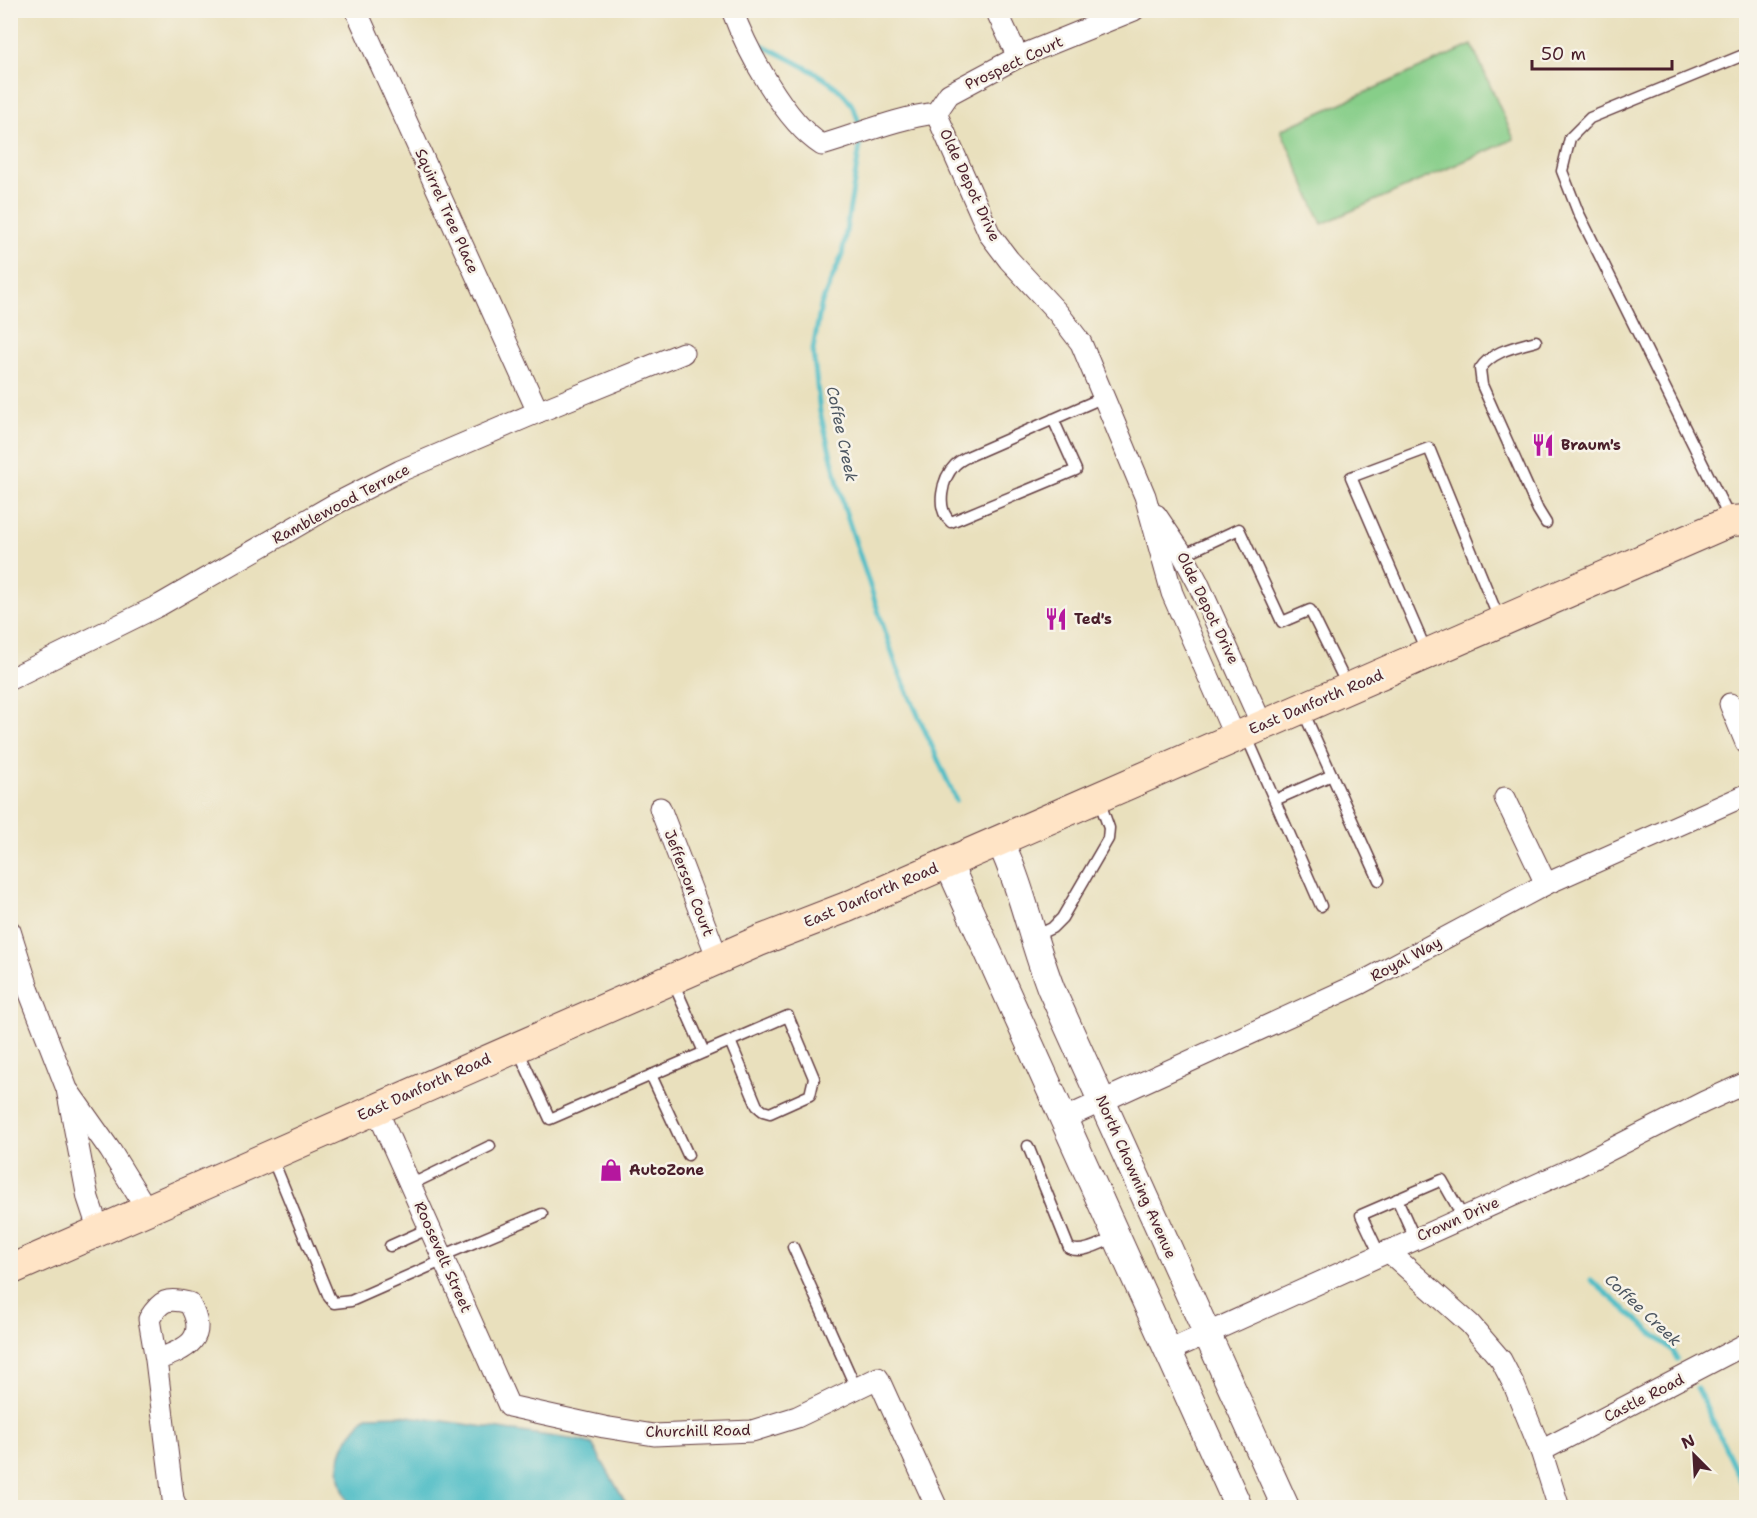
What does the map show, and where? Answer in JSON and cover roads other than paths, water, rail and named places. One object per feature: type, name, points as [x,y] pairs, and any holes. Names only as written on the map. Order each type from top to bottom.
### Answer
[{"type":"main road","name":"East Danforth Road","points":[[10,1270],[759,941],[847,908],[1741,516]]},
{"type":"street","name":"Squirrel Tree Place","points":[[356,10],[538,411]]},
{"type":"street","name":"Olde Depot Drive","points":[[732,10],[769,83],[796,122],[809,136],[822,144],[895,121],[936,113],[990,235],[1008,260],[1058,313],[1081,343],[1145,496],[1172,593],[1247,732]]},
{"type":"street","points":[[996,10],[1018,57]]},
{"type":"street","name":"Prospect Court","points":[[936,113],[949,94],[1018,57],[1134,10]]},
{"type":"street","name":"Ramblewood Terrace","points":[[10,679],[160,605],[335,504],[400,471],[538,411],[683,353]]},
{"type":"street","name":"Olde Depot Drive","points":[[1145,496],[1198,583],[1247,732]]},
{"type":"street","points":[[1730,704],[1746,742]]},
{"type":"street","name":"Royal Way","points":[[1063,1119],[1359,984],[1546,884],[1746,795]]},
{"type":"street","points":[[1505,798],[1546,884]]},
{"type":"street","name":"Jefferson Court","points":[[660,808],[718,959]]},
{"type":"street","name":"North Chowning Avenue","points":[[1000,841],[1012,865],[1032,937],[1051,989],[1286,1508]]},
{"type":"street","points":[[948,863],[1239,1508]]},
{"type":"street","points":[[10,932],[67,1089],[88,1198],[99,1231]]},
{"type":"street","name":"Crown Drive","points":[[1168,1350],[1578,1166],[1746,1083]]},
{"type":"street","points":[[67,1089],[110,1150],[147,1210]]},
{"type":"street","name":"Roosevelt Street","points":[[376,1108],[509,1406]]},
{"type":"street","points":[[1384,1253],[1470,1324],[1501,1360],[1514,1385],[1541,1451],[1559,1508]]},
{"type":"street","name":"Castle Road","points":[[1541,1451],[1746,1344]]},
{"type":"street","points":[[156,1360],[173,1499],[177,1508]]},
{"type":"street","name":"Churchill Road","points":[[509,1406],[604,1427],[654,1435],[753,1431],[797,1417],[878,1378],[937,1508]]},
{"type":"lane","points":[[1741,516],[1578,212],[1562,171],[1570,138],[1590,118],[1746,54]]},
{"type":"lane","points":[[1536,341],[1506,350],[1487,359],[1480,369],[1482,385],[1546,523]]},
{"type":"lane","points":[[1053,419],[1076,470],[951,522],[947,520],[941,495],[946,479],[955,465],[967,457],[1053,419],[1104,397]]},
{"type":"lane","points":[[1427,654],[1351,477],[1429,448],[1501,622]]},
{"type":"lane","points":[[1183,555],[1239,530],[1282,622],[1310,610],[1348,688]]},
{"type":"lane","points":[[1302,708],[1379,880]]},
{"type":"lane","points":[[1247,732],[1321,906]]},
{"type":"lane","points":[[1275,800],[1332,775]]},
{"type":"lane","points":[[1032,937],[1052,928],[1062,918],[1108,839],[1109,828],[1098,797]]},
{"type":"lane","points":[[672,979],[704,1052]]},
{"type":"lane","points":[[517,1047],[550,1119],[704,1052],[788,1016],[814,1078],[810,1095],[770,1113],[762,1112],[757,1106],[730,1041]]},
{"type":"lane","points":[[651,1075],[688,1155]]},
{"type":"lane","points":[[410,1185],[490,1146]]},
{"type":"lane","points":[[1028,1146],[1069,1248],[1074,1251],[1082,1250],[1116,1237]]},
{"type":"lane","points":[[270,1155],[329,1297],[334,1303],[351,1301],[542,1214]]},
{"type":"lane","points":[[1384,1253],[1361,1215],[1442,1180],[1463,1217]]},
{"type":"lane","points":[[1396,1199],[1415,1239]]},
{"type":"lane","points":[[390,1246],[430,1228]]},
{"type":"lane","points":[[793,1247],[856,1388]]},
{"type":"water","points":[[401,1415],[592,1444],[628,1507],[351,1507],[344,1494],[339,1470],[340,1458],[349,1437],[367,1416]]},
{"type":"waterway","name":"Coffee Creek","points":[[752,40],[802,66],[838,89],[851,104],[860,127]]},
{"type":"waterway","name":"Coffee Creek","points":[[860,136],[842,255],[821,305],[813,350],[820,412],[844,507],[897,668],[956,800]]},
{"type":"waterway","name":"Coffee Creek","points":[[1591,1280],[1672,1350],[1677,1359]]},
{"type":"waterway","name":"Coffee Creek","points":[[1697,1388],[1746,1491]]},
{"type":"place","name":"Braum's","points":[[1543,445]]},
{"type":"place","name":"Ted's","points":[[1056,619]]},
{"type":"place","name":"AutoZone","points":[[611,1170]]}]
